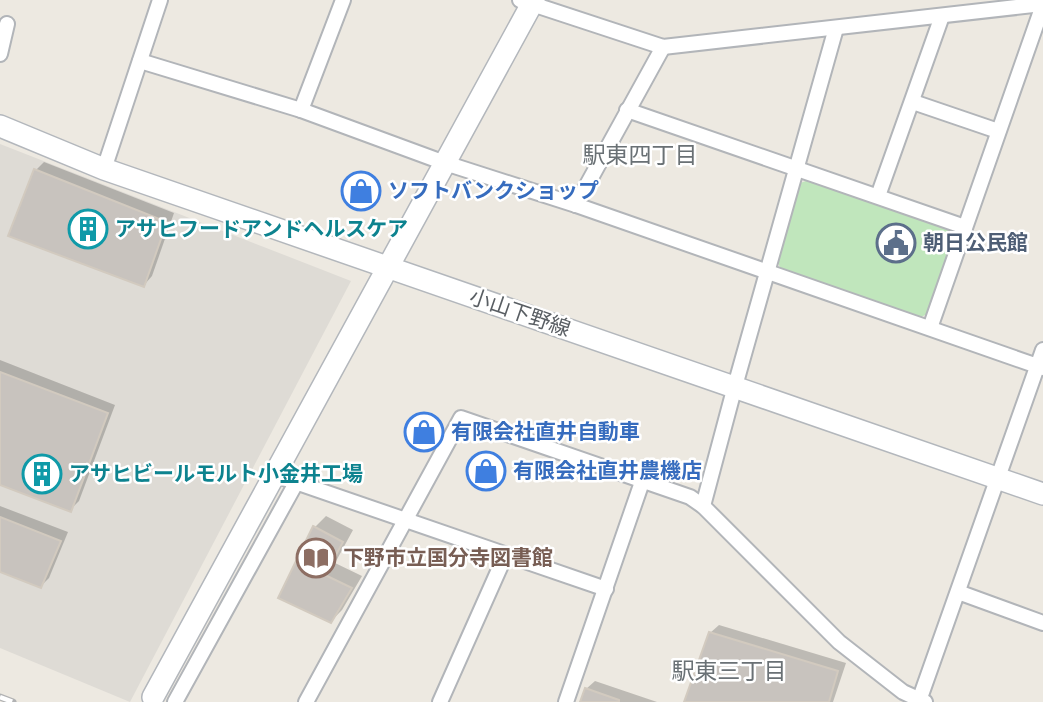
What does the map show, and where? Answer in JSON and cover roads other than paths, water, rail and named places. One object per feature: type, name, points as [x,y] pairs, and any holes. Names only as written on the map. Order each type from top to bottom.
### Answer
[{"type":"main road","points":[[153,697],[445,163],[529,1]]},
{"type":"main road","name":"小山下野線","points":[[0,125],[104,169],[1043,494]]},
{"type":"street","points":[[104,169],[160,0]]},
{"type":"street","points":[[301,110],[343,0]]},
{"type":"street","points":[[529,1],[663,47],[1043,4],[930,328]]},
{"type":"street","points":[[878,196],[942,16]]},
{"type":"street","points":[[0,54],[7,24]]},
{"type":"street","points":[[703,506],[734,386],[836,28]]},
{"type":"street","points":[[576,205],[663,47]]},
{"type":"street","points":[[140,61],[301,110],[445,163],[576,205],[1040,367]]},
{"type":"street","points":[[913,102],[998,131]]},
{"type":"street","points":[[627,110],[965,227]]},
{"type":"street","points":[[306,702],[461,418],[690,498],[703,506],[839,642],[903,692],[922,700],[998,479],[1040,367],[1043,349]]},
{"type":"street","points":[[275,475],[606,589]]},
{"type":"street","points":[[566,702],[642,482]]},
{"type":"street","points":[[175,702],[296,483]]},
{"type":"street","points":[[440,702],[505,556]]},
{"type":"street","points":[[958,592],[1043,623]]},
{"type":"railway","points":[[0,697],[13,702]]},
{"type":"place","name":"ソフトバンクショップ","points":[[361,191]]},
{"type":"place","name":"アサヒフードアンドヘルスケア","points":[[88,229]]},
{"type":"place","name":"朝日公民館","points":[[896,243]]},
{"type":"place","name":"有限会社直井自動車","points":[[424,432]]},
{"type":"place","name":"有限会社直井農機店","points":[[486,471]]},
{"type":"place","name":"アサヒビールモルト小金井工場","points":[[42,474]]},
{"type":"place","name":"下野市立国分寺図書館","points":[[316,558]]},
{"type":"district","name":"駅東四丁目","points":[[640,155]]},
{"type":"district","name":"駅東三丁目","points":[[729,671]]}]
